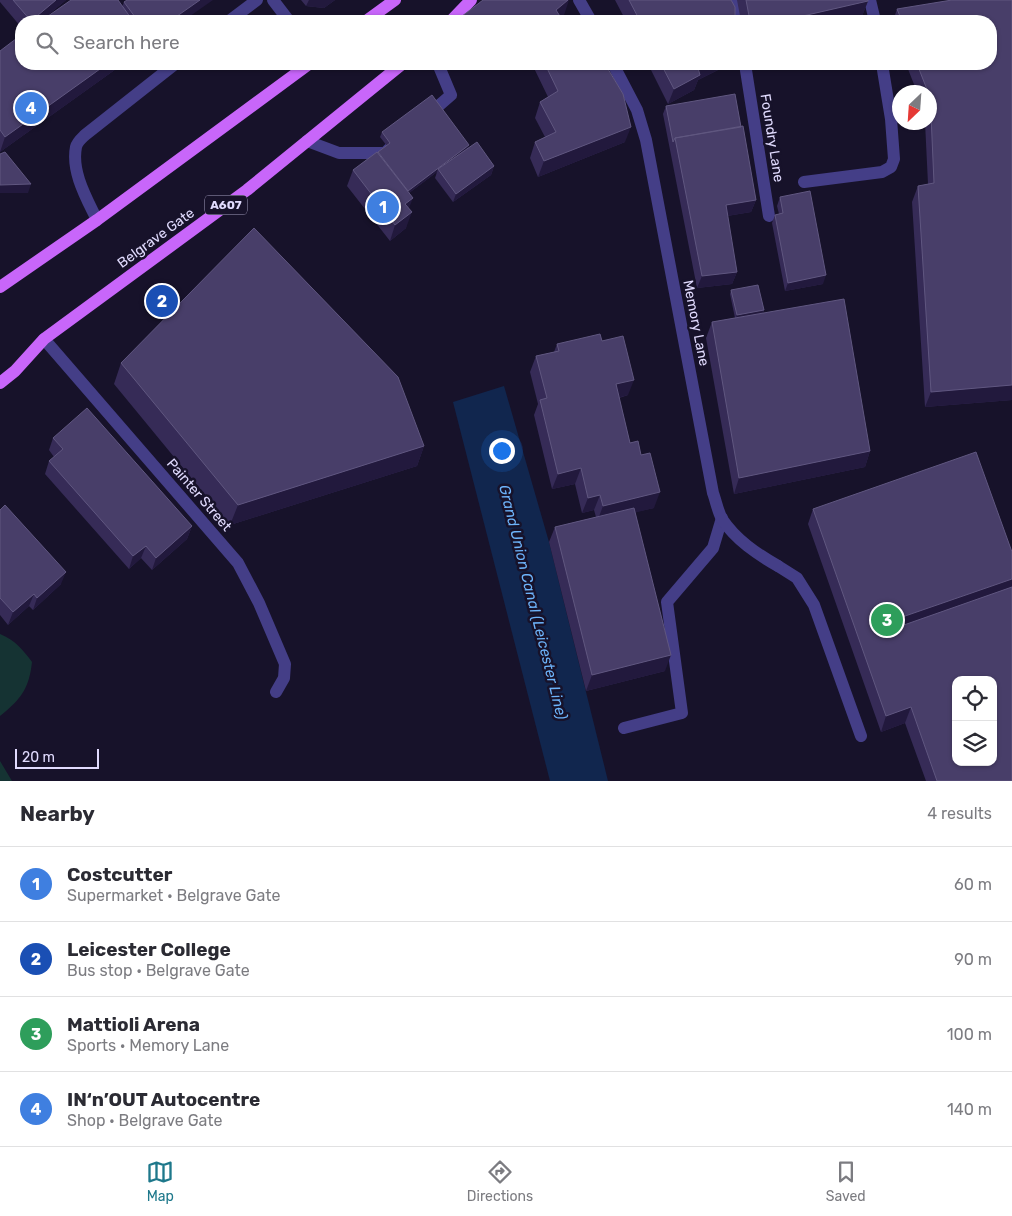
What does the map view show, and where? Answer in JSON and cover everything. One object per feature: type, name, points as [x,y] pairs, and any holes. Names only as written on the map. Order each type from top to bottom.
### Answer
[{"type":"main road","points":[[374,15],[394,0]]},
{"type":"main road","points":[[456,15],[471,0]]},
{"type":"main road","points":[[0,287],[97,220],[301,70]]},
{"type":"main road","name":"Belgrave Gate","points":[[0,382],[15,371],[44,339],[247,190],[395,70]]},
{"type":"street","points":[[237,15],[256,0]]},
{"type":"street","points":[[273,0],[285,15]]},
{"type":"street","points":[[579,0],[588,15]]},
{"type":"street","points":[[734,0],[736,15]]},
{"type":"street","points":[[870,0],[874,15]]},
{"type":"street","points":[[97,220],[77,172],[76,145],[85,134],[167,70]]},
{"type":"street","points":[[422,120],[451,95],[441,70]]},
{"type":"street","name":"Memory Lane","points":[[616,70],[637,110],[646,140],[713,493],[722,518],[737,537],[754,552],[797,578],[814,605],[860,736]]},
{"type":"street","name":"Foundry Lane","points":[[746,70],[769,216]]},
{"type":"street","points":[[804,182],[882,172],[891,167],[894,159],[891,119],[883,70]]},
{"type":"street","points":[[306,141],[339,153],[385,153],[400,140]]},
{"type":"street","name":"Painter Street","points":[[44,339],[238,563],[259,603],[285,664],[284,678],[276,692]]},
{"type":"street","points":[[624,728],[682,713],[667,602],[713,548],[722,518]]},
{"type":"green space","points":[[0,634],[18,646],[32,662],[29,679],[23,693],[0,716]]},
{"type":"green space","points":[[0,761],[12,781],[0,781]]},
{"type":"water","name":"Grand Union Canal (Leicester Line)","points":[[504,386],[549,542],[608,781],[550,781],[453,402]]},
{"type":"building","points":[[13,0],[56,0],[38,15],[26,15]]},
{"type":"building","points":[[71,0],[118,0],[129,15],[50,15]]},
{"type":"building","points":[[127,0],[200,0],[179,15],[134,15],[124,2]]},
{"type":"building","points":[[483,0],[568,0],[556,10],[559,15],[464,15]]},
{"type":"building","points":[[629,0],[731,0],[735,7],[735,15],[637,15]]},
{"type":"building","points":[[746,0],[868,0],[807,15],[749,15]]},
{"type":"building","points":[[952,0],[1012,0],[1012,385],[931,392],[918,186],[934,183],[932,130],[937,130],[937,85],[925,85],[919,70],[997,70],[997,15],[900,15],[897,9]]},
{"type":"building","points":[[15,40],[15,70],[99,70],[5,137],[0,130],[0,51]]},
{"type":"building","points":[[548,70],[609,70],[623,94],[631,127],[544,161],[535,142],[556,132],[540,102],[558,91]]},
{"type":"building","points":[[664,70],[699,70],[700,75],[674,89]]},
{"type":"building","points":[[735,94],[741,127],[675,138],[673,142],[666,106]]},
{"type":"building","points":[[432,95],[469,145],[408,191],[378,152],[390,143],[382,132]]},
{"type":"building","points":[[743,126],[756,200],[726,205],[737,272],[702,276],[675,138]]},
{"type":"building","points":[[477,142],[494,166],[456,194],[438,169]]},
{"type":"building","points":[[5,152],[31,184],[0,185],[0,154]]},
{"type":"building","points":[[377,152],[413,198],[405,204],[412,212],[395,225],[353,170]]},
{"type":"building","points":[[810,191],[826,275],[788,283],[775,215],[783,213],[780,197]]},
{"type":"building","points":[[254,228],[398,377],[424,446],[238,505],[121,363]]},
{"type":"building","points":[[758,285],[764,310],[737,315],[731,290]]},
{"type":"building","points":[[844,299],[870,451],[739,478],[712,322]]},
{"type":"building","points":[[600,334],[602,341],[623,336],[634,380],[616,384],[630,443],[638,441],[641,455],[650,453],[660,492],[603,506],[600,495],[588,498],[581,468],[558,474],[540,400],[547,398],[536,356],[559,351],[557,344]]},
{"type":"building","points":[[87,408],[192,526],[156,558],[146,546],[133,556],[49,461],[63,449],[53,438]]},
{"type":"building","points":[[976,452],[1012,552],[1012,579],[882,624],[884,632],[1012,587],[1012,781],[937,781],[911,707],[886,716],[813,509]]},
{"type":"building","points":[[5,505],[66,572],[37,598],[34,594],[13,612],[0,598],[0,510]]},
{"type":"building","points":[[634,508],[671,655],[592,675],[555,527]]},
{"type":"place","name":"IN‘n’OUT Autocentre","points":[[31,108]]},
{"type":"place","name":"Costcutter","points":[[383,207]]},
{"type":"place","name":"Leicester College","points":[[162,301]]},
{"type":"place","name":"Mattioli Arena","points":[[887,620]]}]
